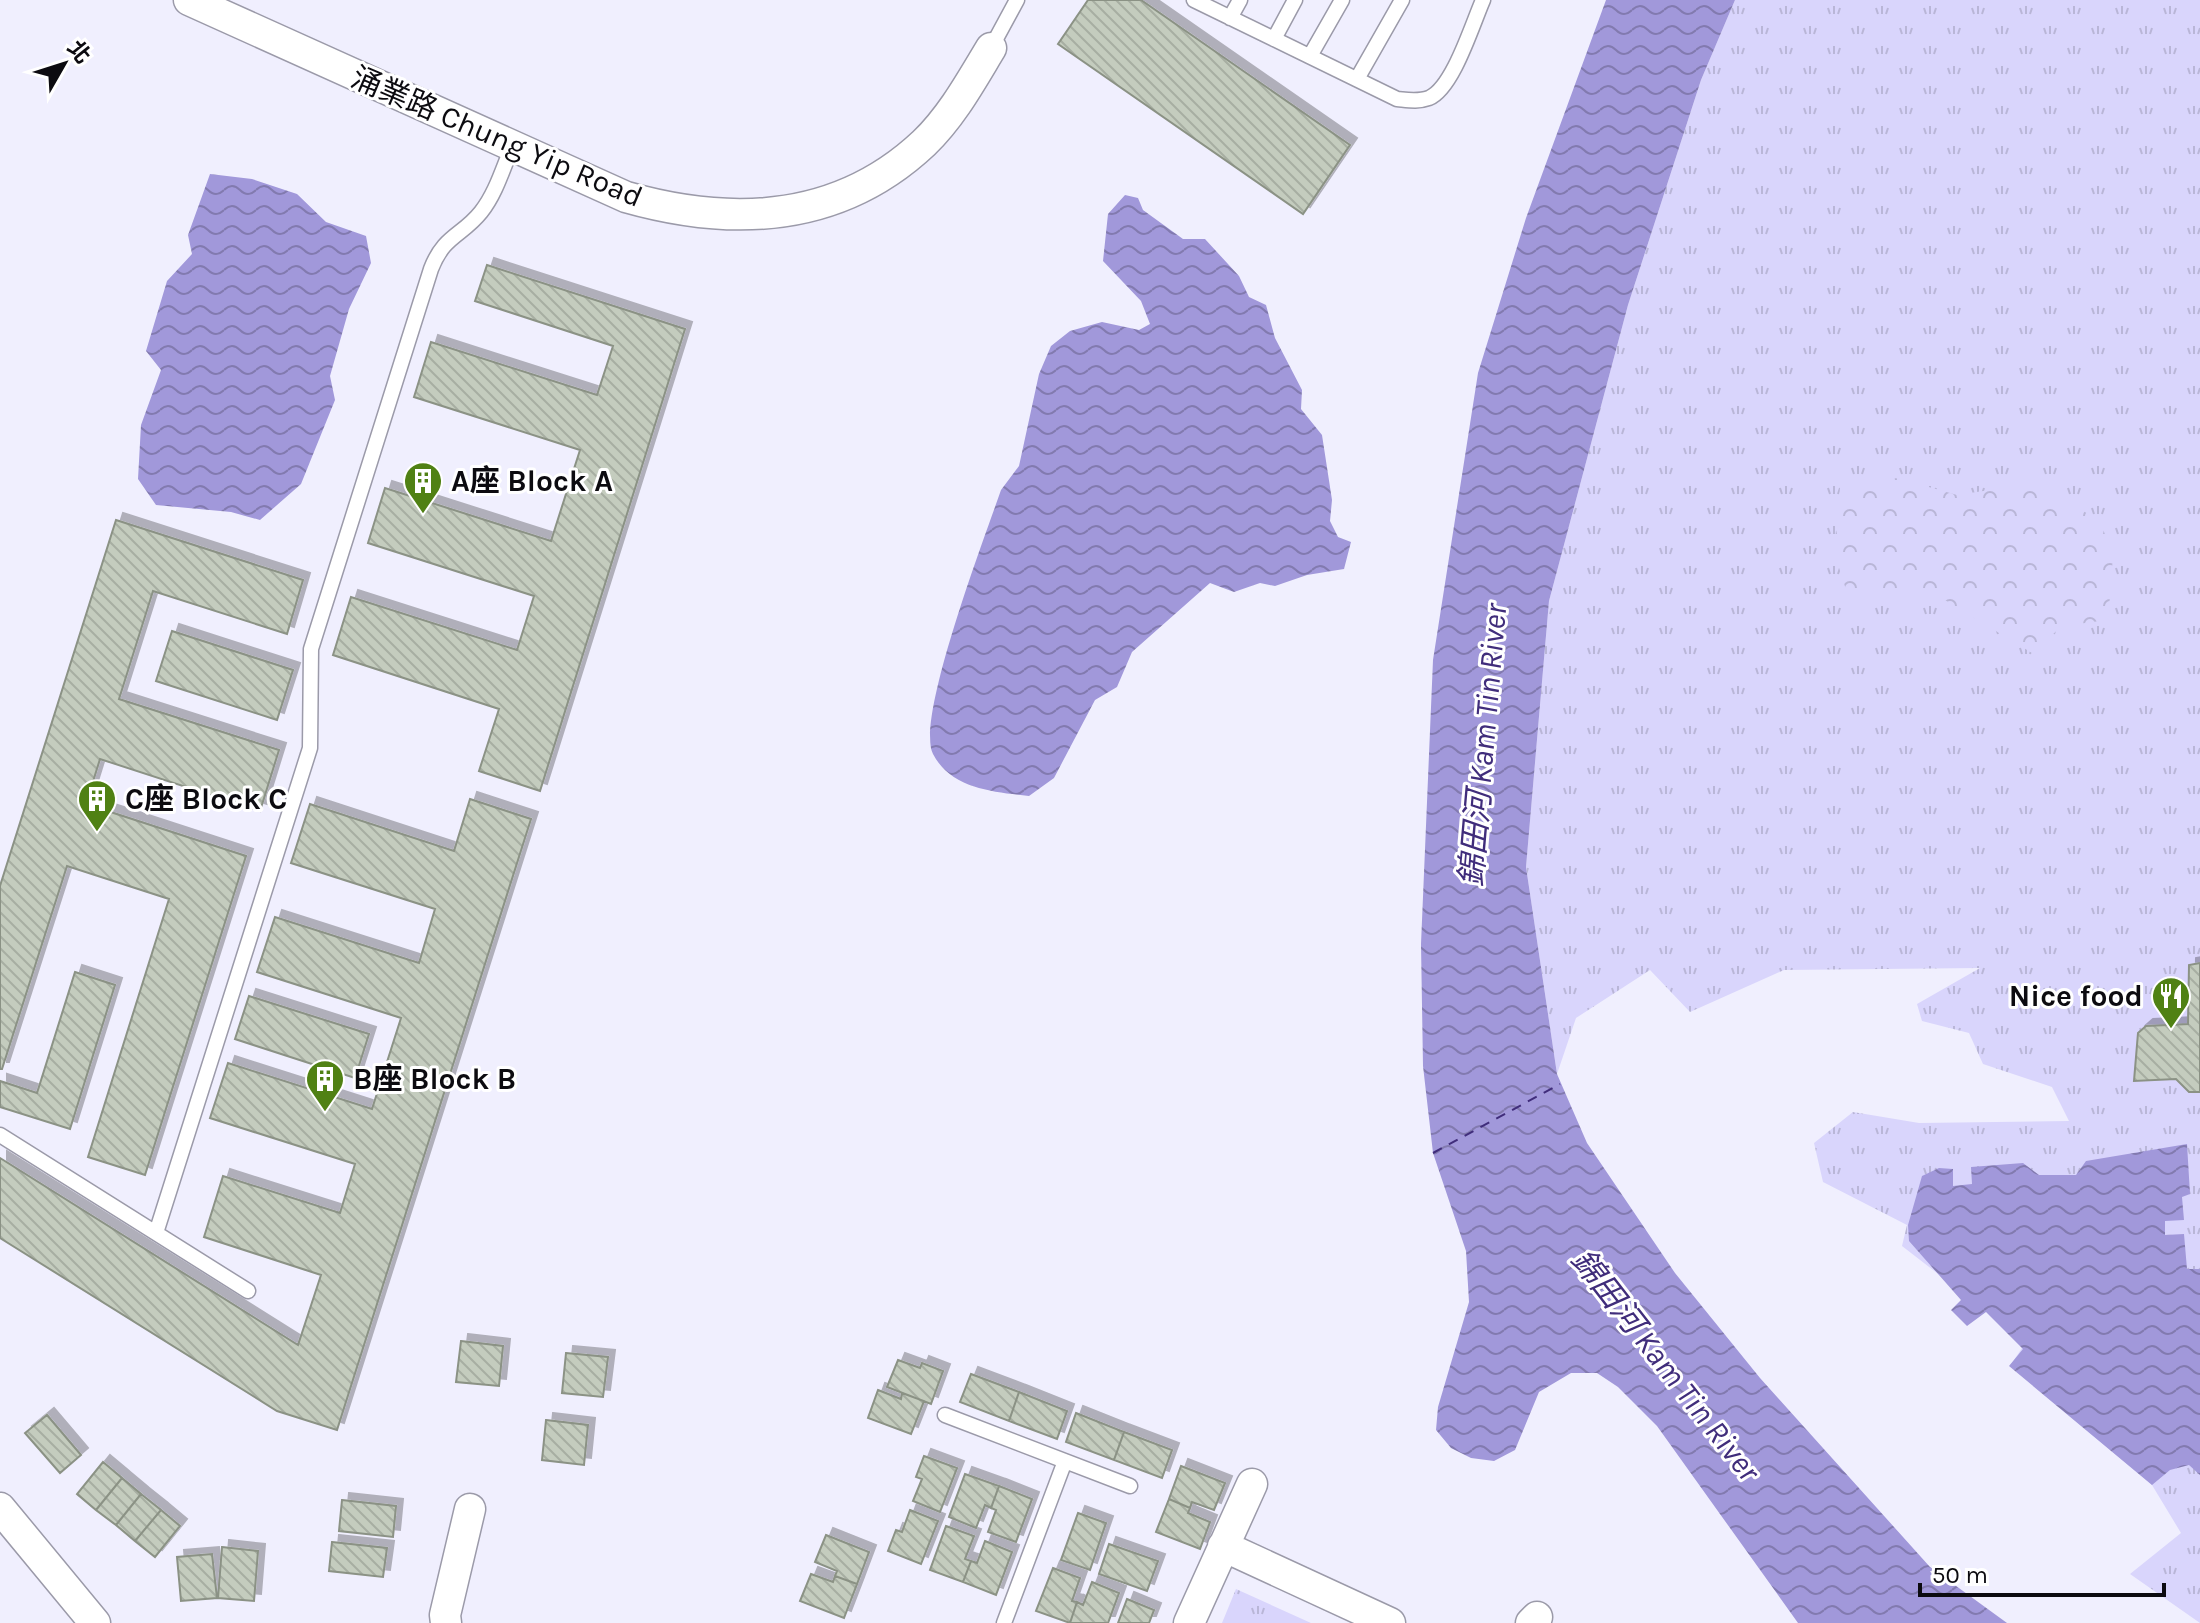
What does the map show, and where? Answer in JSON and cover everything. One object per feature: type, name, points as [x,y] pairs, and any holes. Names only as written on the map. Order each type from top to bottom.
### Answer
[{"type":"street","name":"涌業路 Chung Yip Road","points":[[189,0],[626,197],[668,209],[741,216],[818,205],[872,182],[924,142],[951,112],[991,48]]},
{"type":"street","points":[[1189,1623],[1252,1484]]},
{"type":"street","points":[[0,1508],[92,1622]]},
{"type":"street","points":[[446,1623],[445,1615],[470,1509]]},
{"type":"street","points":[[1223,1546],[1390,1623]]},
{"type":"lane","points":[[991,48],[1017,0]]},
{"type":"lane","points":[[1194,0],[1397,99],[1414,101],[1430,98],[1447,84],[1483,0]]},
{"type":"lane","points":[[1230,18],[1240,0]]},
{"type":"lane","points":[[1274,39],[1295,0]]},
{"type":"lane","points":[[1310,56],[1342,0]]},
{"type":"lane","points":[[1357,79],[1402,0]]},
{"type":"lane","points":[[156,1233],[310,748],[311,649],[431,269],[437,253],[447,240],[484,209],[512,147]]},
{"type":"lane","points":[[0,1135],[248,1291]]},
{"type":"lane","points":[[945,1415],[1130,1486]]},
{"type":"lane","points":[[1004,1623],[1065,1461]]},
{"type":"green space","points":[[1735,0],[2200,0],[2200,1623],[2130,1574],[2181,1533],[2152,1485],[2010,1366],[2022,1348],[1986,1311],[1902,1246],[1907,1225],[1823,1182],[1814,1143],[1853,1112],[1919,1123],[2069,1121],[2052,1087],[1983,1064],[1969,1033],[1922,1021],[1917,1004],[1980,968],[1784,970],[1690,1012],[1650,970],[1576,1018],[1557,1074],[1526,867],[1549,601],[1628,305],[1701,80]]},
{"type":"green space","points":[[1897,478],[1957,495],[2036,483],[2100,521],[2113,556],[2108,620],[2062,626],[2032,653],[1940,597],[1849,599],[1834,552],[1840,488]]},
{"type":"green space","points":[[1236,1589],[1311,1623],[1222,1623]]},
{"type":"water","name":"錦田河 Kam Tin River","points":[[1606,0],[1735,0],[1701,80],[1628,305],[1549,601],[1526,867],[1557,1074],[1587,1143],[1675,1273],[1760,1378],[1930,1567],[2007,1623],[1798,1623],[1657,1426],[1618,1387],[1597,1373],[1571,1373],[1539,1392],[1515,1450],[1494,1461],[1471,1458],[1451,1448],[1436,1430],[1438,1407],[1469,1302],[1466,1251],[1433,1153],[1423,1066],[1421,944],[1433,660],[1478,373],[1526,218]]},
{"type":"water","points":[[210,174],[252,179],[297,194],[326,222],[366,236],[371,263],[349,309],[330,376],[335,400],[301,484],[260,520],[231,512],[156,505],[138,479],[141,425],[161,370],[146,351],[167,281],[192,254],[188,235]]},
{"type":"water","points":[[1125,195],[1138,198],[1143,210],[1183,239],[1205,239],[1239,276],[1249,297],[1266,305],[1275,338],[1302,390],[1301,409],[1322,435],[1332,500],[1330,521],[1338,537],[1351,542],[1344,569],[1307,575],[1275,586],[1260,583],[1234,592],[1210,583],[1132,652],[1117,687],[1095,700],[1054,778],[1029,796],[975,787],[951,775],[933,754],[930,734],[943,667],[1001,490],[1019,466],[1039,374],[1051,346],[1070,331],[1102,322],[1139,330],[1150,324],[1141,301],[1103,261],[1108,214]]},
{"type":"water","points":[[2187,1144],[2190,1194],[2182,1197],[2184,1220],[2165,1221],[2165,1235],[2184,1234],[2187,1269],[2200,1269],[2200,1475],[2189,1465],[2170,1470],[2152,1485],[2009,1366],[2023,1349],[1986,1312],[1967,1326],[1951,1310],[1961,1300],[1909,1241],[1908,1225],[1922,1176],[1939,1168],[1953,1169],[1953,1186],[1972,1184],[1971,1167],[2023,1163],[2039,1175],[2076,1175],[2086,1161]]},
{"type":"building","points":[[1088,0],[1141,0],[1350,145],[1303,214],[1058,44]]},
{"type":"building","name":"A座 Block A","points":[[487,265],[685,329],[540,791],[479,771],[499,709],[333,655],[351,597],[517,650],[534,596],[368,543],[385,488],[551,541],[580,450],[414,397],[431,342],[597,395],[613,346],[475,301]]},
{"type":"building","name":"C座 Block C","points":[[116,520],[303,580],[287,634],[153,591],[119,699],[279,750],[260,811],[100,759],[86,804],[246,856],[145,1175],[88,1157],[169,899],[67,866],[0,1069],[0,886]]},
{"type":"building","points":[[172,631],[293,670],[277,720],[156,681]]},
{"type":"building","name":"B座 Block B","points":[[470,799],[531,819],[337,1430],[277,1411],[0,1238],[0,1158],[298,1345],[321,1275],[204,1237],[223,1176],[340,1213],[355,1164],[210,1118],[228,1063],[372,1109],[401,1018],[257,972],[275,917],[419,963],[435,909],[291,863],[310,804],[454,851]]},
{"type":"building","name":"Nice food","points":[[2200,963],[2200,1092],[2189,1092],[2176,1079],[2134,1081],[2138,1033],[2146,1026],[2188,1024],[2189,965]]},
{"type":"building","points":[[75,972],[115,985],[70,1129],[0,1107],[0,1081],[37,1093]]},
{"type":"building","points":[[249,996],[369,1034],[355,1078],[235,1039]]},
{"type":"building","points":[[461,1341],[503,1346],[499,1386],[456,1382]]},
{"type":"building","points":[[566,1353],[608,1357],[603,1397],[562,1393]]},
{"type":"building","points":[[898,1360],[920,1368],[922,1363],[943,1371],[931,1404],[887,1387]]},
{"type":"building","points":[[971,1374],[1019,1392],[1009,1421],[960,1402]]},
{"type":"building","points":[[878,1390],[901,1399],[902,1393],[924,1401],[911,1434],[868,1418]]},
{"type":"building","points":[[1019,1392],[1067,1411],[1057,1439],[1009,1421]]},
{"type":"building","points":[[1076,1413],[1124,1432],[1114,1460],[1066,1442]]},
{"type":"building","points":[[47,1415],[81,1455],[60,1473],[25,1433]]},
{"type":"building","points":[[546,1420],[588,1425],[584,1465],[542,1460]]},
{"type":"building","points":[[1124,1432],[1172,1450],[1162,1478],[1114,1460]]},
{"type":"building","points":[[924,1456],[957,1468],[940,1512],[913,1501],[922,1479],[916,1477]]},
{"type":"building","points":[[103,1462],[122,1478],[96,1510],[77,1494]]},
{"type":"building","points":[[1181,1466],[1225,1483],[1214,1510],[1192,1502],[1190,1508],[1169,1499]]},
{"type":"building","points":[[965,1474],[999,1486],[991,1508],[985,1505],[976,1528],[949,1517]]},
{"type":"building","points":[[122,1478],[141,1494],[116,1525],[96,1510]]},
{"type":"building","points":[[999,1486],[1032,1499],[1016,1542],[988,1532],[996,1510],[991,1508]]},
{"type":"building","points":[[141,1494],[161,1510],[135,1541],[116,1525]]},
{"type":"building","points":[[1169,1499],[1190,1508],[1188,1513],[1210,1522],[1200,1549],[1156,1532]]},
{"type":"building","points":[[342,1500],[396,1506],[393,1537],[339,1531]]},
{"type":"building","points":[[161,1510],[180,1526],[155,1557],[135,1541]]},
{"type":"building","points":[[910,1510],[938,1521],[921,1564],[888,1551],[896,1530],[902,1532]]},
{"type":"building","points":[[1078,1513],[1106,1523],[1090,1570],[1061,1560]]},
{"type":"building","points":[[946,1526],[974,1536],[965,1559],[971,1561],[963,1582],[930,1570]]},
{"type":"building","points":[[826,1535],[869,1552],[857,1584],[835,1576],[837,1571],[815,1562]]},
{"type":"building","points":[[985,1541],[1012,1552],[996,1595],[963,1582],[971,1561],[977,1563]]},
{"type":"building","points":[[332,1542],[387,1548],[383,1577],[329,1571]]},
{"type":"building","points":[[1109,1544],[1158,1561],[1147,1591],[1099,1574]]},
{"type":"building","points":[[222,1547],[258,1551],[254,1601],[218,1598]]},
{"type":"building","points":[[212,1554],[217,1598],[181,1601],[177,1557]]},
{"type":"building","points":[[1053,1568],[1080,1578],[1072,1601],[1077,1602],[1070,1623],[1036,1611]]},
{"type":"building","points":[[811,1574],[833,1582],[835,1576],[857,1584],[844,1618],[800,1601]]},
{"type":"building","points":[[1092,1582],[1119,1593],[1108,1623],[1070,1623],[1077,1602],[1083,1605]]},
{"type":"building","points":[[1127,1599],[1154,1610],[1149,1623],[1118,1623]]},
{"type":"ferry route","points":[[1433,1153],[1560,1084]]},
{"type":"place","name":"A座 Block A","points":[[423,515]]},
{"type":"place","name":"C座 Block C","points":[[97,833]]},
{"type":"place","name":"Nice food","points":[[2171,1030]]},
{"type":"place","name":"B座 Block B","points":[[325,1113]]}]
